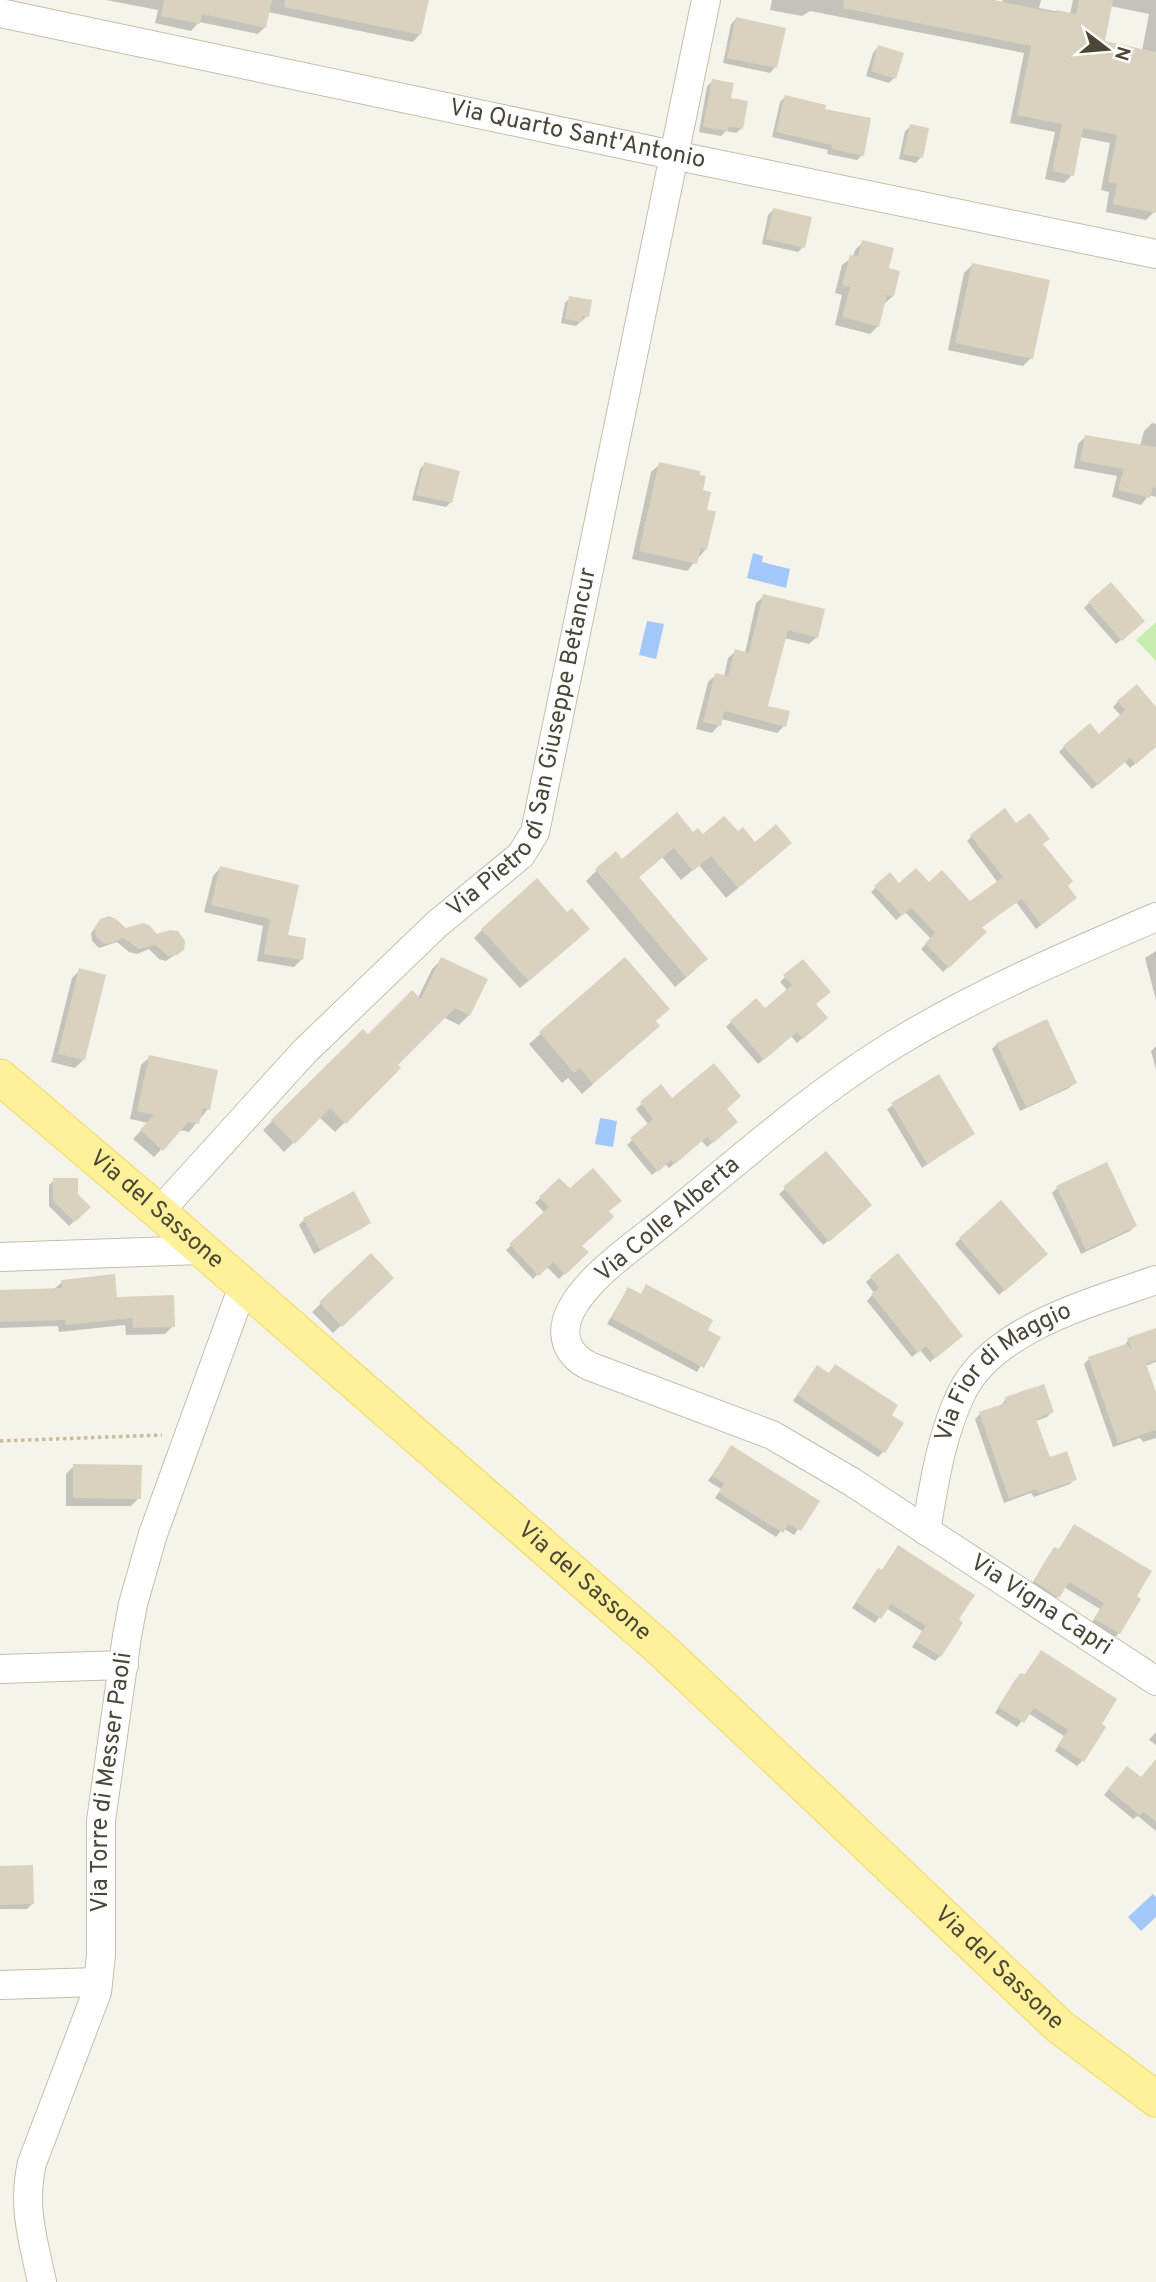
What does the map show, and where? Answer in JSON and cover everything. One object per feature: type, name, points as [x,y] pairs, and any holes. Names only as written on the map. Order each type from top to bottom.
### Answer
[{"type":"main road","name":"Via del Sassone","points":[[0,1078],[159,1212],[662,1650],[1059,2026],[1156,2099]]},
{"type":"street","name":"Via Pietro di San Giuseppe Betancur","points":[[159,1212],[320,1036],[437,924],[521,855],[531,841],[538,824],[706,0]]},
{"type":"street","name":"Via Quarto Sant'Antonio","points":[[0,13],[1156,254]]},
{"type":"street","name":"Via Colle Alberta","points":[[926,1531],[852,1482],[772,1435],[583,1363],[568,1349],[564,1334],[566,1321],[579,1297],[611,1265],[817,1099],[871,1059],[984,996],[1156,917]]},
{"type":"street","points":[[0,1257],[201,1250]]},
{"type":"street","name":"Via Fior di Maggio","points":[[926,1531],[937,1469],[954,1412],[963,1391],[988,1358],[1018,1335],[1084,1305],[1156,1280]]},
{"type":"street","name":"Via Torre di Messer Paoli","points":[[42,2282],[28,2212],[27,2188],[36,2153],[88,2021],[98,1982],[101,1955],[101,1821],[127,1636],[153,1534],[243,1286]]},
{"type":"street","name":"Via Vigna Capri","points":[[926,1531],[1156,1681]]},
{"type":"street","points":[[0,1669],[124,1665]]},
{"type":"street","points":[[0,1985],[98,1982]]},
{"type":"path","points":[[0,1441],[189,1434]]},
{"type":"green space","points":[[1156,622],[1156,661],[1136,640]]},
{"type":"water","points":[[753,553],[763,556],[762,562],[790,569],[786,588],[747,578]]},
{"type":"water","points":[[647,621],[664,624],[656,659],[639,655]]},
{"type":"water","points":[[600,1118],[617,1121],[613,1147],[595,1144]]},
{"type":"water","points":[[1153,1894],[1156,1897],[1156,1917],[1141,1931],[1128,1917]]},
{"type":"building","points":[[164,0],[272,0],[266,28],[202,14],[200,24],[161,16]]},
{"type":"building","points":[[285,0],[429,0],[421,35],[284,7]]},
{"type":"building","points":[[844,0],[995,0],[1056,13],[1056,10],[1076,14],[1079,0],[1113,0],[1105,41],[1156,52],[1156,213],[1113,204],[1117,184],[1108,182],[1117,135],[1083,128],[1074,176],[1052,171],[1062,124],[1017,115],[1031,46],[843,8]]},
{"type":"building","points":[[736,17],[786,28],[777,68],[727,58]]},
{"type":"building","points":[[878,45],[904,53],[896,79],[871,71]]},
{"type":"building","points":[[712,79],[734,83],[731,98],[748,101],[743,129],[729,126],[728,131],[703,127]]},
{"type":"building","points":[[785,95],[826,105],[825,109],[871,118],[864,156],[832,149],[832,145],[776,132]]},
{"type":"building","points":[[910,124],[929,128],[923,158],[903,154]]},
{"type":"building","points":[[773,208],[812,217],[805,248],[766,239]]},
{"type":"building","points":[[862,240],[894,248],[889,268],[900,271],[894,296],[887,295],[879,327],[842,317],[850,287],[842,285],[850,255],[858,256]]},
{"type":"building","points":[[972,263],[1050,280],[1033,359],[955,343]]},
{"type":"building","points":[[569,296],[592,300],[589,317],[583,316],[582,322],[565,319]]},
{"type":"building","points":[[1085,435],[1156,447],[1156,488],[1153,487],[1150,498],[1118,490],[1124,469],[1080,461]]},
{"type":"building","points":[[424,462],[460,471],[452,503],[416,495]]},
{"type":"building","points":[[659,462],[700,471],[700,475],[706,476],[703,490],[711,492],[707,510],[716,511],[707,550],[701,548],[697,564],[639,551]]},
{"type":"building","points":[[1111,582],[1145,621],[1122,641],[1088,602]]},
{"type":"building","points":[[763,594],[825,609],[818,638],[788,630],[768,706],[790,711],[786,727],[724,711],[721,726],[703,722],[715,673],[728,676],[735,649],[749,653]]},
{"type":"building","points":[[1137,684],[1156,707],[1156,747],[1136,764],[1130,758],[1098,785],[1063,746],[1090,723],[1099,734],[1125,710],[1117,701]]},
{"type":"building","points":[[1005,808],[1016,823],[1030,813],[1050,839],[1043,844],[1073,881],[1068,886],[1077,898],[1041,925],[1022,899],[982,927],[987,932],[949,968],[925,943],[935,933],[911,908],[902,916],[874,886],[890,872],[899,883],[916,868],[929,882],[942,870],[970,901],[1003,877],[970,835]]},
{"type":"building","points":[[677,812],[693,832],[698,828],[703,834],[724,816],[738,831],[743,827],[755,842],[776,824],[792,843],[738,888],[711,856],[693,871],[674,848],[639,877],[708,959],[686,977],[595,869],[616,851],[622,859]]},
{"type":"building","points":[[220,866],[299,885],[288,935],[306,938],[303,960],[264,954],[270,919],[211,905]]},
{"type":"building","points":[[537,878],[567,912],[572,908],[590,929],[529,981],[481,929]]},
{"type":"building","points":[[109,916],[126,928],[143,923],[157,934],[170,930],[178,931],[185,941],[184,950],[177,955],[168,956],[155,945],[139,949],[123,938],[104,944],[96,936],[95,927],[100,919]]},
{"type":"building","points":[[441,957],[488,979],[470,1016],[455,1008],[398,1065],[401,1068],[346,1124],[330,1108],[295,1144],[271,1120],[363,1029],[368,1034],[412,990],[421,999]]},
{"type":"building","points":[[625,957],[670,1009],[656,1021],[660,1026],[593,1084],[580,1068],[574,1073],[539,1032]]},
{"type":"building","points":[[803,959],[831,992],[816,1004],[828,1018],[803,1039],[797,1032],[764,1060],[730,1021],[756,998],[765,1008],[792,985],[783,975]]},
{"type":"building","points":[[79,968],[106,975],[85,1060],[58,1054]]},
{"type":"building","points":[[1047,1019],[1077,1083],[1026,1107],[996,1043]]},
{"type":"building","points":[[149,1055],[218,1070],[210,1110],[203,1108],[199,1124],[188,1122],[163,1151],[140,1130],[154,1115],[137,1111]]},
{"type":"building","points":[[714,1063],[741,1096],[727,1109],[738,1122],[713,1143],[707,1137],[675,1164],[671,1160],[658,1172],[630,1138],[653,1119],[640,1102],[661,1084],[672,1098]]},
{"type":"building","points":[[939,1074],[975,1134],[927,1164],[891,1103]]},
{"type":"building","points":[[826,1151],[872,1205],[829,1242],[783,1187]]},
{"type":"building","points":[[1107,1162],[1137,1226],[1086,1250],[1056,1186]]},
{"type":"building","points":[[593,1168],[622,1201],[609,1211],[614,1217],[582,1246],[589,1252],[565,1275],[553,1262],[539,1276],[509,1244],[549,1207],[539,1197],[559,1178],[570,1188]]},
{"type":"building","points":[[53,1178],[78,1178],[78,1194],[91,1207],[75,1222],[53,1201]]},
{"type":"building","points":[[354,1191],[371,1223],[320,1250],[303,1218]]},
{"type":"building","points":[[1001,1200],[1048,1254],[1005,1291],[959,1238]]},
{"type":"building","points":[[371,1253],[394,1278],[342,1327],[319,1302]]},
{"type":"building","points":[[898,1253],[963,1336],[936,1358],[926,1346],[918,1353],[871,1294],[879,1288],[870,1276]]},
{"type":"building","points":[[115,1274],[117,1297],[174,1295],[175,1327],[133,1328],[132,1318],[66,1325],[65,1320],[0,1322],[0,1290],[62,1288],[61,1280]]},
{"type":"building","points":[[646,1284],[713,1320],[708,1330],[721,1337],[704,1368],[611,1318],[628,1287],[641,1294]]},
{"type":"building","points":[[1156,1328],[1156,1360],[1146,1364],[1156,1392],[1156,1430],[1118,1443],[1088,1357],[1126,1344],[1132,1350],[1127,1338]]},
{"type":"building","points":[[835,1364],[898,1405],[892,1415],[904,1423],[885,1453],[797,1395],[817,1365],[829,1373]]},
{"type":"building","points":[[1044,1384],[1054,1412],[1036,1419],[1050,1457],[1067,1451],[1077,1480],[1039,1493],[1036,1489],[1009,1499],[979,1412],[1006,1403],[1005,1397]]},
{"type":"building","points":[[731,1445],[820,1501],[801,1531],[788,1524],[783,1533],[719,1493],[724,1483],[712,1476]]},
{"type":"building","points":[[73,1464],[142,1465],[141,1499],[73,1498]]},
{"type":"building","points":[[1074,1524],[1152,1571],[1137,1596],[1141,1599],[1120,1634],[1094,1619],[1104,1603],[1069,1582],[1059,1598],[1034,1581],[1054,1547],[1059,1549]]},
{"type":"building","points":[[898,1545],[975,1595],[959,1619],[963,1623],[941,1657],[916,1641],[926,1626],[891,1604],[881,1619],[856,1602],[878,1568],[883,1570]]},
{"type":"building","points":[[1041,1650],[1117,1699],[1102,1724],[1106,1727],[1084,1762],[1058,1745],[1068,1730],[1034,1708],[1024,1723],[998,1707],[1020,1673],[1025,1674]]},
{"type":"building","points":[[1156,1759],[1156,1822],[1144,1812],[1139,1815],[1108,1789],[1127,1766],[1141,1777]]},
{"type":"building","points":[[33,1865],[34,1904],[0,1905],[0,1866]]}]
